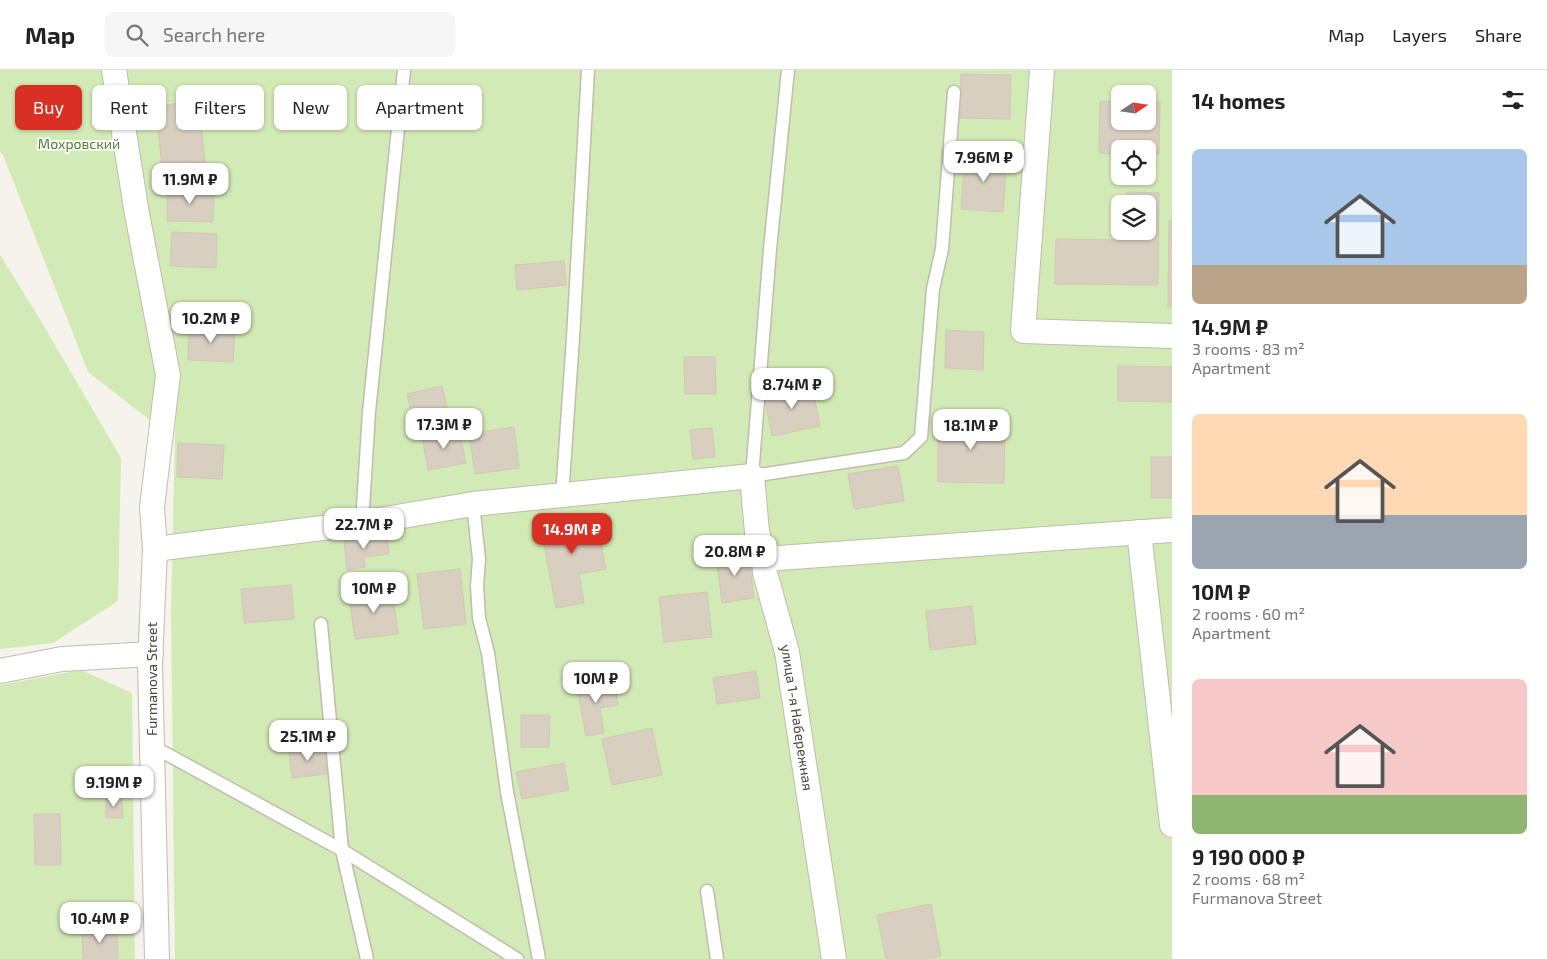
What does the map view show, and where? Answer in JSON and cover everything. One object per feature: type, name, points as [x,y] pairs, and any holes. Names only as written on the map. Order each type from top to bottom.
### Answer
[{"type":"street","name":"Furmanova Street","points":[[114,70],[137,214],[168,375],[152,507],[155,549],[150,664],[158,959]]},
{"type":"street","points":[[1042,70],[1023,332],[1172,336]]},
{"type":"street","points":[[155,549],[362,523],[473,504],[752,476]]},
{"type":"street","name":"улица 1-я Набережная","points":[[752,476],[757,532],[764,559],[765,572],[787,652],[834,959]]},
{"type":"street","points":[[764,559],[1172,530]]},
{"type":"street","points":[[1139,532],[1172,825]]},
{"type":"street","points":[[0,671],[62,659],[151,654]]},
{"type":"lane","points":[[362,523],[369,412],[404,70]]},
{"type":"lane","points":[[562,496],[574,328],[588,70]]},
{"type":"lane","points":[[788,70],[770,249],[752,476],[904,453],[921,437],[933,289],[942,249],[954,92]]},
{"type":"lane","points":[[473,504],[479,559],[477,586],[480,618],[488,653],[508,792],[539,959]]},
{"type":"lane","points":[[321,624],[342,850],[367,959]]},
{"type":"lane","points":[[152,746],[342,850],[517,959]]},
{"type":"lane","points":[[707,891],[717,959]]},
{"type":"green space","name":"Мохровский","points":[[0,70],[1172,70],[1172,959],[175,959],[171,612],[176,394],[156,317],[155,424],[88,372],[3,155],[0,152]]},
{"type":"green space","points":[[0,255],[121,458],[118,601],[53,643],[0,649]]},
{"type":"green space","points":[[81,670],[132,693],[135,959],[0,959],[0,685]]},
{"type":"building","points":[[961,74],[1011,75],[1010,119],[960,118]]},
{"type":"building","points":[[1100,101],[1111,102],[1111,130],[1156,130],[1156,102],[1160,102],[1159,154],[1156,154],[1156,140],[1111,140],[1111,154],[1099,153]]},
{"type":"building","points":[[176,104],[176,130],[202,130],[205,164],[162,169],[158,130],[166,130],[166,105]]},
{"type":"building","points":[[965,153],[1007,156],[1003,212],[961,209]]},
{"type":"building","points":[[168,187],[214,189],[213,222],[167,221]]},
{"type":"building","points":[[1127,192],[1159,193],[1158,285],[1055,284],[1056,239],[1156,240],[1156,195],[1127,195]]},
{"type":"building","points":[[1169,220],[1172,221],[1172,307],[1168,307]]},
{"type":"building","points":[[172,232],[217,234],[216,268],[170,266]]},
{"type":"building","points":[[564,261],[566,285],[517,290],[515,265]]},
{"type":"building","points":[[189,326],[235,328],[233,362],[188,360]]},
{"type":"building","points":[[946,330],[984,332],[983,370],[945,368]]},
{"type":"building","points":[[684,357],[715,357],[716,394],[685,394]]},
{"type":"building","points":[[1118,366],[1172,367],[1172,402],[1118,401]]},
{"type":"building","points":[[812,385],[820,426],[772,436],[764,394]]},
{"type":"building","points":[[442,386],[449,416],[414,424],[407,394]]},
{"type":"building","points":[[938,420],[1005,421],[1004,483],[938,482]]},
{"type":"building","points":[[514,427],[519,468],[475,474],[469,434]]},
{"type":"building","points":[[712,428],[715,457],[693,459],[690,430]]},
{"type":"building","points":[[459,430],[466,463],[428,470],[422,437]]},
{"type":"building","points":[[178,443],[224,445],[222,479],[177,477]]},
{"type":"building","points":[[1151,457],[1172,457],[1172,498],[1151,498]]},
{"type":"building","points":[[898,466],[904,501],[854,509],[848,474]]},
{"type":"building","points":[[595,513],[606,569],[579,574],[584,603],[556,608],[540,523]]},
{"type":"building","points":[[387,535],[389,554],[364,557],[365,567],[347,570],[344,540]]},
{"type":"building","points":[[748,552],[754,598],[722,603],[716,556]]},
{"type":"building","points":[[460,569],[466,624],[424,629],[417,574]]},
{"type":"building","points":[[291,585],[294,619],[244,623],[241,589]]},
{"type":"building","points":[[392,589],[398,634],[355,639],[349,595]]},
{"type":"building","points":[[707,592],[712,637],[664,642],[659,597]]},
{"type":"building","points":[[972,606],[976,644],[930,650],[926,611]]},
{"type":"building","points":[[756,671],[760,698],[717,704],[713,678]]},
{"type":"building","points":[[614,680],[618,705],[600,708],[604,733],[586,736],[577,686]]},
{"type":"building","points":[[521,715],[550,715],[549,747],[521,747]]},
{"type":"building","points":[[652,728],[662,775],[612,785],[602,739]]},
{"type":"building","points":[[324,747],[327,774],[292,778],[289,751]]},
{"type":"building","points":[[564,763],[569,790],[522,799],[516,772]]},
{"type":"building","points":[[106,798],[122,798],[123,818],[106,818]]},
{"type":"building","points":[[34,814],[60,814],[61,865],[35,865]]},
{"type":"building","points":[[931,904],[941,956],[928,959],[886,959],[877,915]]},
{"type":"building","points":[[117,929],[118,959],[83,959],[82,930]]}]
